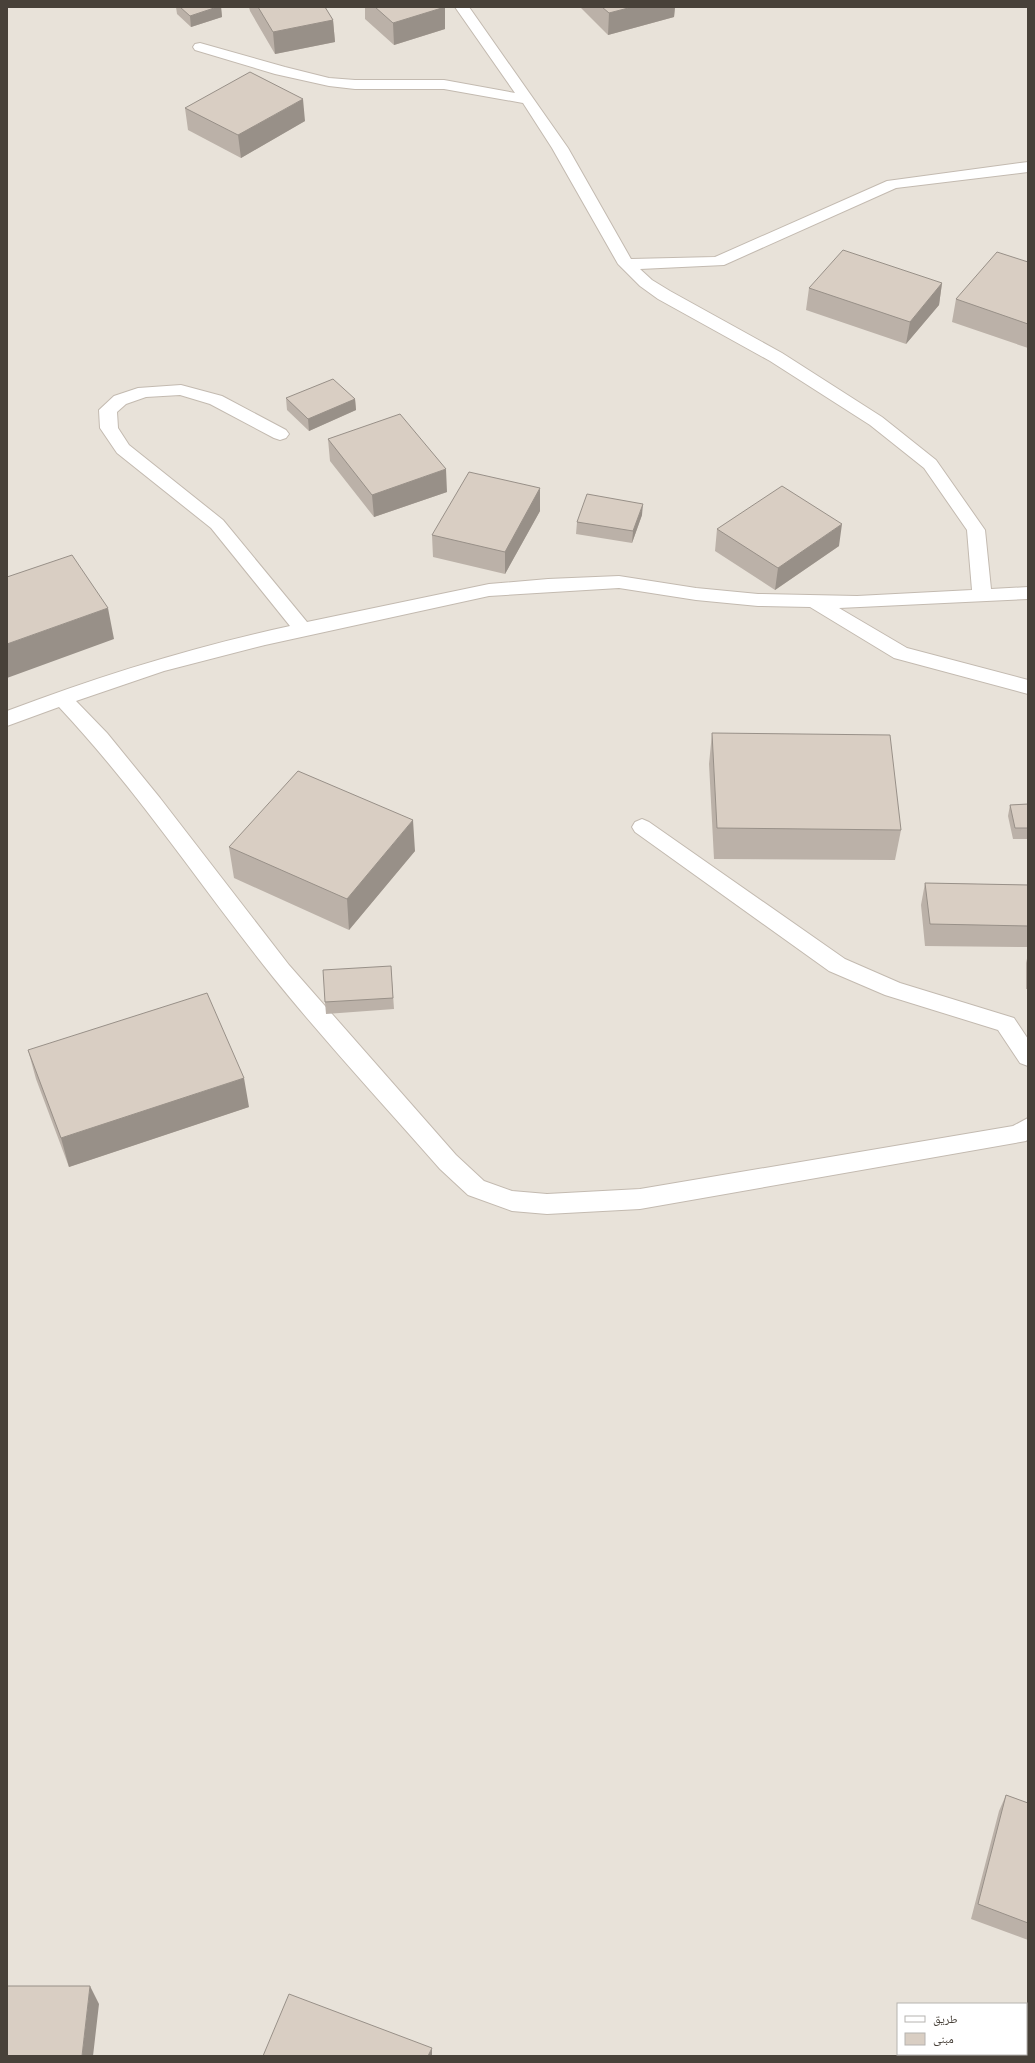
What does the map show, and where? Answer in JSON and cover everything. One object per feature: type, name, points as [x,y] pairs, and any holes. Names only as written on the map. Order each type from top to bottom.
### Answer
[{"type":"street","points":[[462,7],[560,148],[626,264],[646,283],[664,295],[776,357],[876,421],[930,464],[976,530],[982,595]]},
{"type":"street","points":[[200,47],[290,73],[330,82],[371,86],[433,84],[476,89],[528,100]]},
{"type":"street","points":[[626,264],[718,262],[893,184],[1028,167]]},
{"type":"street","points":[[280,434],[216,400],[181,390],[144,392],[120,400],[108,410],[109,428],[123,449],[217,524],[303,630]]},
{"type":"street","points":[[7,719],[62,698],[159,666],[303,630],[489,590],[548,585],[619,582],[696,594],[758,600],[857,602],[1028,593]]},
{"type":"street","points":[[814,601],[901,653],[1028,687]]},
{"type":"street","points":[[62,698],[100,738],[281,972],[448,1162],[476,1188],[512,1201],[547,1204],[640,1199],[1018,1134],[1028,1127]]},
{"type":"street","points":[[642,827],[837,965],[893,989],[1006,1024],[1028,1057]]},
{"type":"shaded area","points":[[7,7],[1028,7],[1028,2056],[7,2056]]},
{"type":"building","points":[[180,7],[217,7],[190,16]]},
{"type":"building","points":[[258,7],[325,7],[333,20],[273,32]]},
{"type":"building","points":[[375,7],[445,7],[393,23]]},
{"type":"building","points":[[602,7],[632,7],[609,13]]},
{"type":"building","points":[[250,72],[303,99],[238,135],[185,108]]},
{"type":"building","points":[[843,250],[942,283],[910,322],[809,288]]},
{"type":"building","points":[[997,252],[1028,262],[1028,324],[956,299]]},
{"type":"building","points":[[333,379],[355,399],[308,419],[286,398]]},
{"type":"building","points":[[400,414],[446,469],[372,495],[328,439]]},
{"type":"building","points":[[469,472],[540,488],[505,552],[432,535]]},
{"type":"building","points":[[782,486],[842,524],[778,568],[717,529]]},
{"type":"building","points":[[587,494],[643,504],[633,531],[577,522]]},
{"type":"building","points":[[72,555],[108,608],[7,644],[7,577]]},
{"type":"building","points":[[712,733],[890,735],[901,830],[717,828]]},
{"type":"building","points":[[298,771],[413,820],[347,899],[229,847]]},
{"type":"building","points":[[1028,804],[1028,828],[1015,828],[1010,805]]},
{"type":"building","points":[[925,883],[1028,885],[1028,926],[930,924]]},
{"type":"building","points":[[391,966],[393,998],[325,1002],[323,970]]},
{"type":"building","points":[[207,993],[244,1078],[61,1138],[28,1050]]},
{"type":"building","points":[[1006,1795],[1028,1803],[1028,1923],[978,1904]]},
{"type":"building","points":[[7,1986],[90,1986],[82,2056],[7,2056]]},
{"type":"building","points":[[289,1994],[432,2048],[428,2056],[263,2056]]}]
